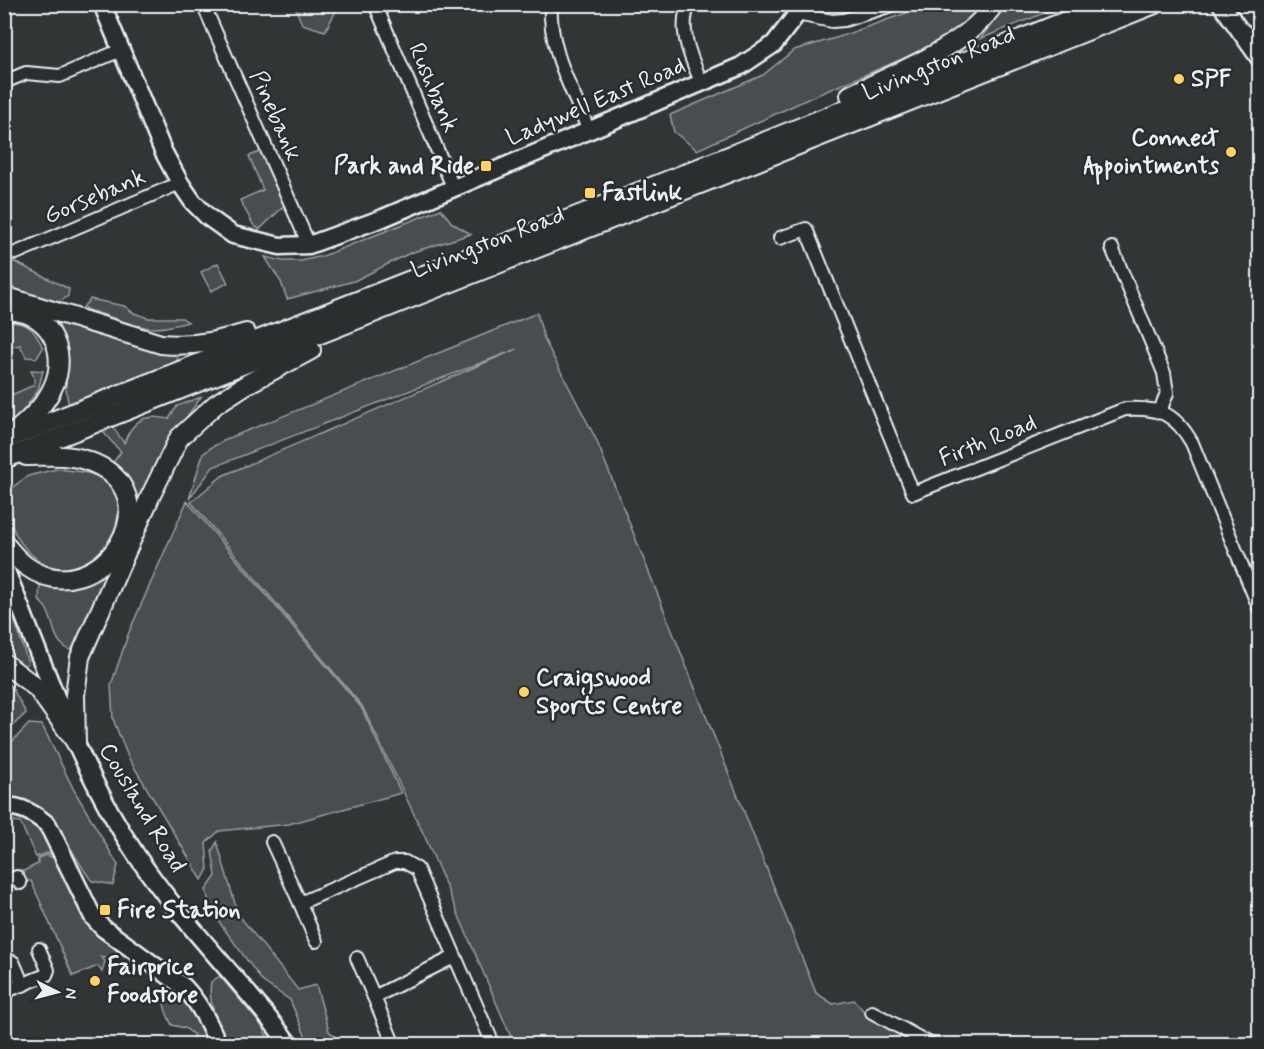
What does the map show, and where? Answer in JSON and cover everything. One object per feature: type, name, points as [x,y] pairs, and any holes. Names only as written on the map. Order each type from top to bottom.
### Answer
[{"type":"main road","points":[[725,157],[897,73],[954,42],[980,23],[994,4]]},
{"type":"main road","name":"Livingston Road","points":[[7,451],[371,295],[644,190],[1108,4]]},
{"type":"main road","name":"Livingston Road","points":[[7,451],[398,304],[1155,4]]},
{"type":"main road","points":[[1243,33],[1260,48]]},
{"type":"main road","points":[[4,296],[161,344],[177,345],[222,341],[371,295]]},
{"type":"main road","points":[[76,743],[75,695],[80,657],[150,496],[179,438],[216,404],[247,384],[398,304]]},
{"type":"main road","points":[[4,311],[30,314],[44,324],[50,330],[57,351],[57,376],[53,388],[40,409],[7,451]]},
{"type":"main road","points":[[4,543],[16,557],[42,575],[58,578],[76,577],[98,568],[109,557],[128,526],[129,512],[126,496],[119,481],[106,470],[85,459],[7,451]]},
{"type":"main road","points":[[4,663],[37,688],[76,743]]},
{"type":"street","name":"Ladywell East Road","points":[[102,4],[164,151],[180,183],[193,202],[208,217],[233,235],[280,246],[309,245],[383,218],[702,84],[741,66],[774,44],[798,9]]},
{"type":"street","name":"Pinebank","points":[[203,4],[309,245]]},
{"type":"street","name":"Rushbank","points":[[375,4],[453,187]]},
{"type":"street","points":[[551,4],[552,33],[556,48],[590,131]]},
{"type":"street","points":[[689,4],[685,18],[686,37],[702,84]]},
{"type":"street","points":[[798,9],[831,21],[844,20],[895,4]]},
{"type":"street","points":[[1221,4],[1260,59]]},
{"type":"street","points":[[4,82],[26,73],[60,76],[121,50]]},
{"type":"street","name":"Gorsebank","points":[[24,252],[180,183]]},
{"type":"street","name":"Firth Road","points":[[780,238],[806,229],[913,493],[1125,409],[1144,408],[1160,411]]},
{"type":"street","points":[[1112,249],[1164,373],[1167,393],[1160,411],[1184,428],[1192,443],[1260,610]]},
{"type":"street","name":"Cousland Road","points":[[4,566],[76,743],[110,811],[138,858],[189,924],[260,1005],[289,1044]]},
{"type":"street","points":[[4,806],[23,809],[48,825],[93,917],[103,928],[184,987],[195,998],[218,1044]]},
{"type":"street","points":[[272,842],[316,941]]},
{"type":"street","points":[[300,903],[395,861],[405,862],[417,869],[493,1044]]},
{"type":"street","points":[[4,882],[17,877],[20,883]]},
{"type":"street","points":[[4,992],[46,975],[48,970],[39,949]]},
{"type":"street","points":[[374,997],[454,957]]},
{"type":"street","points":[[357,958],[391,1038]]},
{"type":"street","points":[[13,962],[23,986]]},
{"type":"street","points":[[872,1012],[930,1044]]},
{"type":"shaded area","points":[[1006,4],[1064,5],[980,39]]},
{"type":"shaded area","points":[[294,5],[333,5],[336,11],[325,31],[302,24]]},
{"type":"shaded area","points":[[922,5],[983,5],[950,36],[697,150],[674,132],[670,115],[763,75],[794,50],[839,37]]},
{"type":"shaded area","points":[[263,151],[286,204],[260,229],[254,226],[240,200],[263,190],[249,156]]},
{"type":"shaded area","points":[[441,209],[452,223],[471,234],[410,253],[354,281],[287,299],[281,282],[265,257],[283,261],[301,261],[323,256]]},
{"type":"shaded area","points":[[15,262],[69,289],[68,296],[58,303],[5,286],[9,263]]},
{"type":"shaded area","points":[[218,263],[228,283],[211,291],[201,272]]},
{"type":"shaded area","points":[[90,299],[124,306],[148,318],[182,318],[188,322],[158,328],[138,326],[83,307]]},
{"type":"shaded area","name":"Craigswood Sports Centre","points":[[537,313],[544,339],[596,439],[816,993],[833,1004],[854,1000],[868,1016],[920,1044],[514,1044],[425,837],[362,706],[191,502],[222,476],[517,349],[213,467],[189,499],[203,454],[212,447],[229,438]]},
{"type":"shaded area","points":[[5,322],[19,323],[33,331],[43,348],[37,358],[26,357],[20,345],[5,349]]},
{"type":"shaded area","points":[[59,322],[172,351],[179,356],[174,365],[69,404],[66,393],[66,360]]},
{"type":"shaded area","points":[[31,370],[43,371],[38,390],[18,418],[5,424],[4,389],[14,394],[34,385]]},
{"type":"shaded area","points":[[201,397],[179,428],[136,517],[111,465],[121,452],[104,433],[112,426],[124,443],[131,428],[141,420],[153,417],[169,419],[177,406]]},
{"type":"shaded area","points":[[56,469],[84,472],[103,479],[115,491],[118,501],[116,525],[105,547],[90,562],[73,568],[57,568],[42,562],[30,553],[12,525],[7,509],[5,493],[28,476]]},
{"type":"shaded area","points":[[187,501],[361,707],[401,793],[289,824],[219,831],[206,843],[208,869],[202,880],[128,757],[113,719],[111,685],[129,632]]},
{"type":"shaded area","points":[[115,565],[75,652],[68,649],[56,636],[47,610],[39,600],[40,581]]},
{"type":"shaded area","points":[[4,609],[12,612],[28,663],[23,669],[5,657]]},
{"type":"shaded area","points":[[5,682],[11,686],[26,713],[5,733]]},
{"type":"shaded area","points":[[29,724],[42,725],[74,790],[118,865],[113,885],[92,881],[54,822],[41,809],[5,800],[4,750]]},
{"type":"shaded area","points":[[5,816],[30,823],[42,834],[56,857],[47,853],[36,857],[20,822],[5,821]]},
{"type":"shaded area","points":[[217,842],[238,914],[298,990],[316,985],[329,1031],[343,1044],[314,1044],[305,1035],[290,1000],[263,982],[211,911],[206,890],[216,876],[212,851]]},
{"type":"shaded area","points":[[47,855],[57,860],[79,910],[94,933],[116,947],[117,953],[107,958],[101,957],[105,961],[102,972],[98,966],[73,976],[31,881],[25,881],[21,872],[38,864],[38,858]]},
{"type":"shaded area","points":[[220,976],[261,1025],[271,1044],[228,1044],[215,1014],[210,990],[211,982]]},
{"type":"shaded area","points":[[169,990],[184,998],[190,1005],[211,1044],[188,1044],[194,1035],[185,1028],[172,1025],[164,1003]]},
{"type":"place","name":"SPF","points":[[1179,79]]},
{"type":"place","name":"Connect Appointments","points":[[1231,152]]},
{"type":"place","name":"Park and Ride","points":[[486,166]]},
{"type":"place","name":"Fastlink","points":[[590,193]]},
{"type":"place","name":"Craigswood Sports Centre","points":[[524,692]]},
{"type":"place","name":"Fire Station","points":[[105,910]]},
{"type":"place","name":"Fairprice Foodstore","points":[[95,981]]}]
